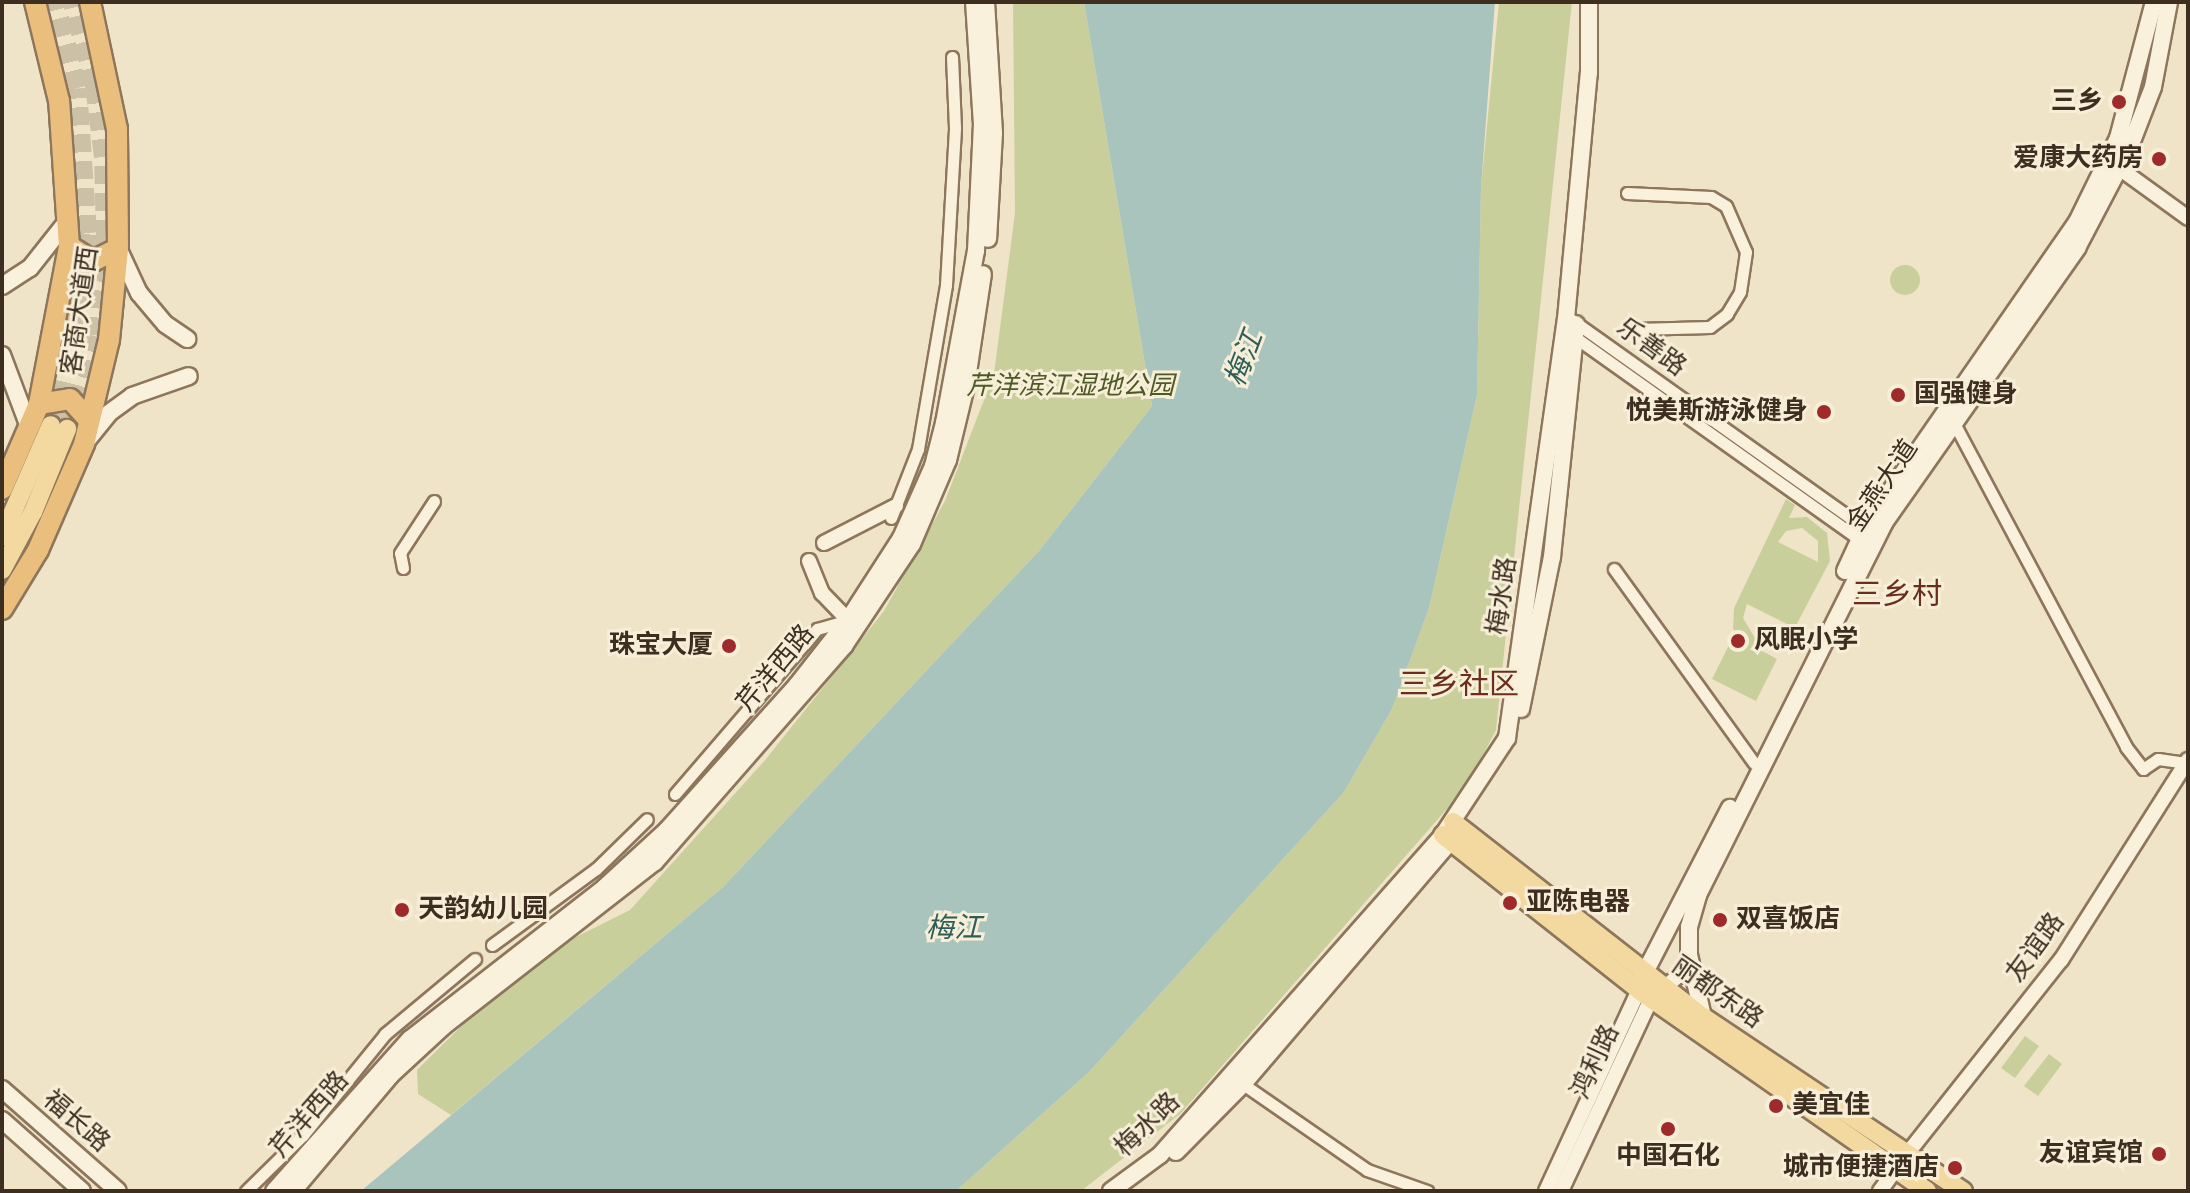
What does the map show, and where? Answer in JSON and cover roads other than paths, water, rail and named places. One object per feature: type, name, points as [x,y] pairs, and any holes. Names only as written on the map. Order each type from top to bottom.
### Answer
[{"type":"highway","points":[[2,489],[39,404],[69,246],[59,101],[35,2]]},
{"type":"highway","name":"客商大道西","points":[[2,609],[38,550],[84,444],[87,418],[109,340],[118,248],[117,129],[90,2]]},
{"type":"highway","points":[[69,246],[93,261],[118,248]]},
{"type":"highway","points":[[39,404],[70,399],[87,418]]},
{"type":"main road","name":"芹洋西路","points":[[274,1191],[410,1039],[605,887],[667,830],[848,620],[901,538],[933,466],[976,251],[982,125],[974,2]]},
{"type":"main road","name":"芹洋西路","points":[[293,1191],[391,1075],[444,1026],[630,884],[674,842],[844,646],[912,544],[932,503],[958,423],[987,241],[994,133],[986,2]]},
{"type":"main road","name":"梅水路","points":[[1571,326],[1589,73],[1589,2]]},
{"type":"main road","name":"梅水路","points":[[1128,1191],[1168,1160],[1243,1084],[1452,831],[1513,748],[1552,557],[1600,2]]},
{"type":"main road","name":"金燕大道","points":[[1641,971],[1754,763],[1862,534],[2077,222],[2118,138],[2154,2]]},
{"type":"main road","name":"金燕大道","points":[[1703,1017],[1691,965],[1689,927],[1698,895],[1862,561],[2077,248],[2119,168],[2153,87],[2169,2]]},
{"type":"main road","points":[[2,286],[30,268],[68,220]]},
{"type":"main road","points":[[118,248],[139,293],[165,324],[187,339]]},
{"type":"main road","points":[[2,355],[29,427]]},
{"type":"main road","points":[[84,444],[109,413],[132,396],[189,376]]},
{"type":"main road","points":[[2,537],[59,427],[33,512],[2,570]]},
{"type":"main road","name":"梅水路","points":[[1111,1191],[1160,1155],[1452,831]]},
{"type":"main road","name":"丽都东路","points":[[1452,831],[1641,971],[1651,992],[1703,1017],[1901,1161],[1927,1191]]},
{"type":"main road","name":"丽都东路","points":[[1452,831],[1651,992],[1901,1161],[1963,1191]]},
{"type":"main road","points":[[1669,919],[1689,927]]},
{"type":"main road","name":"福长路","points":[[2,1089],[118,1191]]},
{"type":"main road","name":"福长路","points":[[2,1120],[82,1191]]},
{"type":"street","points":[[824,543],[894,512],[918,449],[946,285],[955,128],[952,57]]},
{"type":"street","points":[[2119,168],[2188,218]]},
{"type":"street","points":[[1627,193],[1711,197],[1726,206],[1746,252],[1740,292],[1727,314],[1710,327],[1636,329]]},
{"type":"street","name":"乐善路","points":[[1571,326],[1862,534]]},
{"type":"street","points":[[1954,423],[2126,747],[2143,769],[2158,759],[2187,762]]},
{"type":"street","points":[[403,568],[400,553],[434,501]]},
{"type":"street","points":[[675,794],[817,629],[848,620],[822,593],[809,561]]},
{"type":"street","points":[[1614,569],[1754,763]]},
{"type":"street","name":"友谊路","points":[[1880,1191],[2061,960],[2187,762]]},
{"type":"street","points":[[492,945],[596,869],[647,819]]},
{"type":"street","points":[[246,1191],[303,1135],[385,1034],[475,959]]},
{"type":"street","name":"鸿利路","points":[[1546,1191],[1651,992],[1691,965]]},
{"type":"street","name":"鸿利路","points":[[1561,1191],[1651,992]]},
{"type":"street","points":[[1243,1084],[1367,1170],[1427,1191]]},
{"type":"water","name":"梅江","points":[[1084,2],[1495,2],[1481,187],[1477,395],[1429,608],[1392,709],[1344,792],[1089,1072],[956,1191],[361,1191],[723,887],[1039,551],[1152,406]]},
{"type":"tunnel","points":[[51,425],[73,332],[88,233],[78,88],[56,2]]},
{"type":"tunnel","points":[[67,429],[92,335],[105,238],[103,157],[94,86],[72,2]]},
{"type":"place","name":"三乡","points":[[2119,102]]},
{"type":"place","name":"爱康大药房","points":[[2159,159]]},
{"type":"place","name":"国强健身","points":[[1898,395]]},
{"type":"place","name":"悦美斯游泳健身","points":[[1824,412]]},
{"type":"place","name":"风眠小学","points":[[1738,641]]},
{"type":"place","name":"珠宝大厦","points":[[729,646]]},
{"type":"place","name":"亚陈电器","points":[[1510,903]]},
{"type":"place","name":"天韵幼儿园","points":[[402,910]]},
{"type":"place","name":"双喜饭店","points":[[1720,920]]},
{"type":"place","name":"美宜佳","points":[[1776,1106]]},
{"type":"place","name":"中国石化","points":[[1668,1129]]},
{"type":"place","name":"友谊宾馆","points":[[2159,1154]]},
{"type":"place","name":"城市便捷酒店","points":[[1955,1168]]},
{"type":"district","name":"三乡村","points":[[1897,595]]},
{"type":"district","name":"三乡社区","points":[[1459,685]]},
{"type":"park label","name":"芹洋滨江湿地公园","points":[[1070,387]]}]
